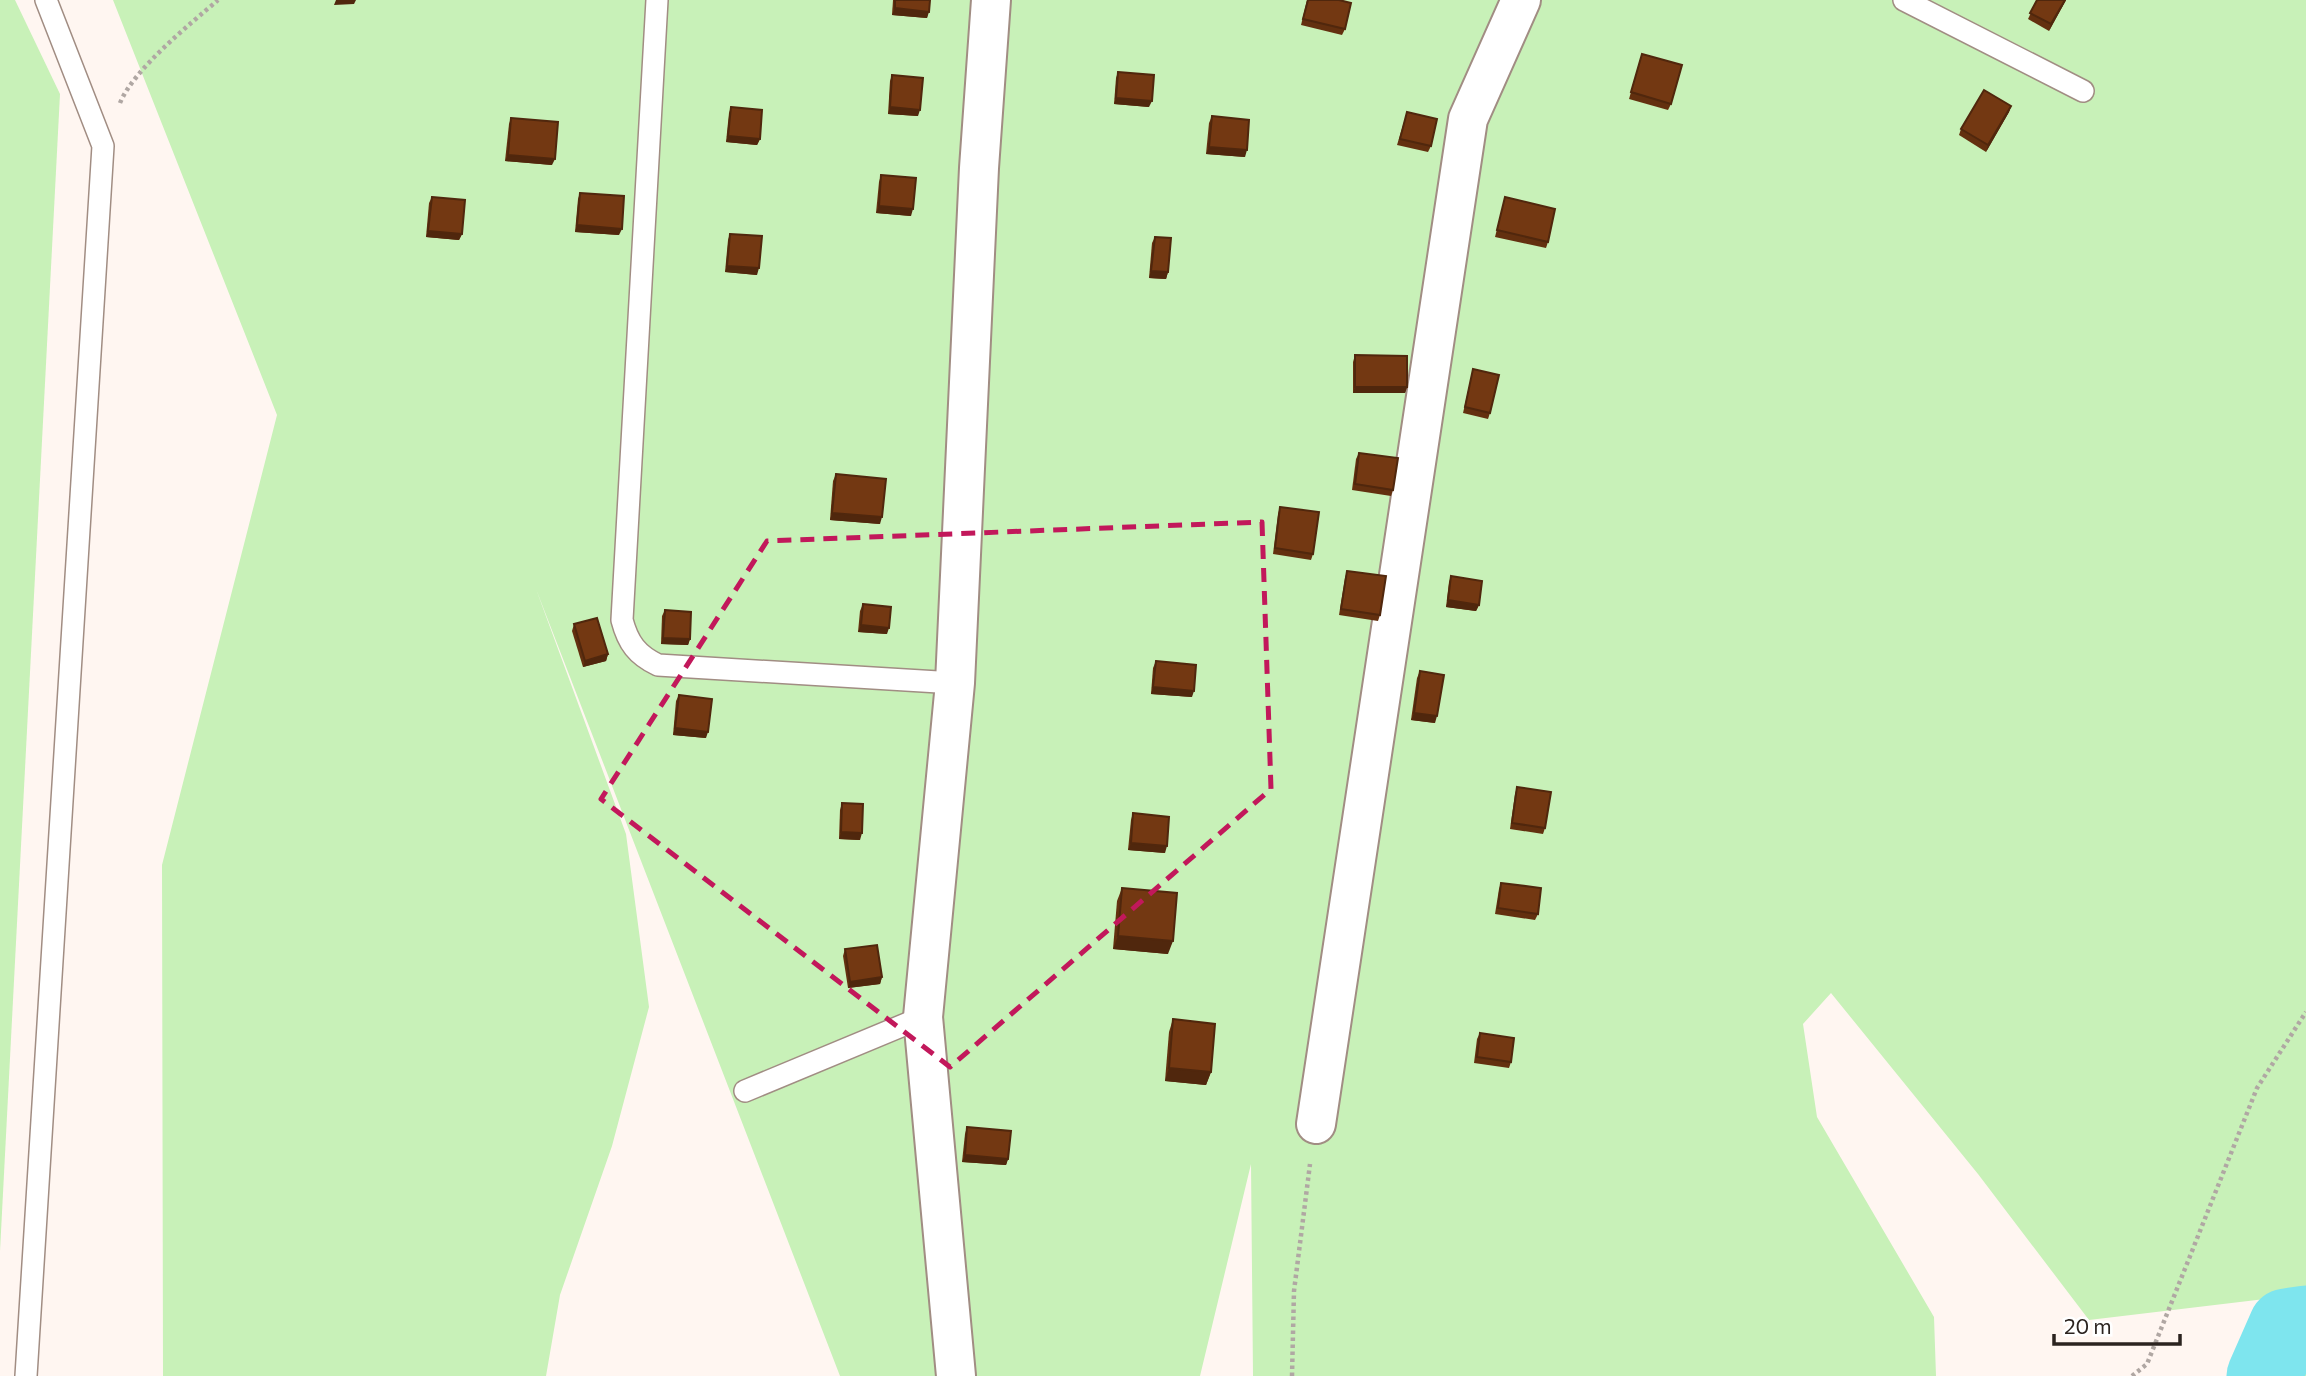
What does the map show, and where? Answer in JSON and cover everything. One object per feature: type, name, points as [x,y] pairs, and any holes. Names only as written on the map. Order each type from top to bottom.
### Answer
[{"type":"street","points":[[956,1376],[923,1017],[954,683],[979,168],[991,0]]},
{"type":"street","points":[[1316,1124],[1468,119],[1521,0]]},
{"type":"lane","points":[[26,1376],[103,146],[46,0]]},
{"type":"lane","points":[[657,0],[622,620],[627,637],[636,652],[658,665],[954,683]]},
{"type":"lane","points":[[1904,0],[2082,91]]},
{"type":"lane","points":[[745,1091],[923,1017]]},
{"type":"path","points":[[103,146],[125,91],[174,38],[218,0]]},
{"type":"path","points":[[2132,1376],[2147,1364],[2257,1088],[2306,1012]]},
{"type":"path","points":[[1292,1376],[1294,1290],[1316,1124]]},
{"type":"highlighted area","points":[[1262,522],[1271,789],[950,1067],[601,799],[767,541]]},
{"type":"green space","points":[[0,0],[15,0],[60,94],[0,1251]]},
{"type":"green space","points":[[113,0],[2306,0],[2306,1294],[2089,1320],[1978,1174],[1831,993],[1803,1024],[1817,1117],[1934,1317],[1936,1376],[1253,1376],[1251,1164],[1200,1376],[840,1376],[536,589],[626,834],[649,1007],[612,1146],[560,1295],[546,1376],[163,1376],[162,865],[277,415]]},
{"type":"green space","points":[[2306,1323],[2306,1376],[2264,1376],[2286,1326]]},
{"type":"building","points":[[895,0],[930,0],[929,12],[895,8]]},
{"type":"building","points":[[1308,0],[1339,0],[1351,3],[1345,29],[1303,19]]},
{"type":"building","points":[[2037,0],[2065,0],[2051,24],[2030,13]]},
{"type":"building","points":[[1642,54],[1682,65],[1671,104],[1631,92]]},
{"type":"building","points":[[1118,72],[1154,75],[1152,101],[1116,98]]},
{"type":"building","points":[[892,75],[923,78],[920,110],[890,107]]},
{"type":"building","points":[[1984,90],[2011,106],[1988,145],[1961,129]]},
{"type":"building","points":[[731,107],[762,110],[760,139],[728,136]]},
{"type":"building","points":[[1407,112],[1437,119],[1431,146],[1400,139]]},
{"type":"building","points":[[1212,116],[1249,120],[1247,150],[1209,147]]},
{"type":"building","points":[[511,118],[558,122],[555,159],[508,155]]},
{"type":"building","points":[[881,175],[916,178],[913,209],[879,206]]},
{"type":"building","points":[[580,193],[624,196],[622,229],[577,225]]},
{"type":"building","points":[[432,197],[465,200],[462,234],[428,231]]},
{"type":"building","points":[[1505,197],[1555,209],[1548,242],[1497,230]]},
{"type":"building","points":[[730,234],[762,236],[759,268],[727,266]]},
{"type":"building","points":[[1155,237],[1171,238],[1168,272],[1151,271]]},
{"type":"building","points":[[1355,355],[1407,356],[1407,387],[1355,387]]},
{"type":"building","points":[[1473,369],[1499,375],[1490,413],[1465,407]]},
{"type":"building","points":[[1359,453],[1398,458],[1393,490],[1355,484]]},
{"type":"building","points":[[836,474],[886,479],[882,517],[832,513]]},
{"type":"building","points":[[1280,507],[1319,512],[1313,554],[1275,548]]},
{"type":"building","points":[[1347,571],[1386,576],[1380,615],[1341,609]]},
{"type":"building","points":[[1451,576],[1482,581],[1479,605],[1448,600]]},
{"type":"building","points":[[863,604],[891,607],[889,628],[861,625]]},
{"type":"building","points":[[665,610],[691,612],[690,639],[663,638]]},
{"type":"building","points":[[597,618],[608,654],[585,661],[574,624]]},
{"type":"building","points":[[1156,661],[1196,665],[1194,691],[1153,687]]},
{"type":"building","points":[[1420,671],[1444,675],[1437,716],[1414,713]]},
{"type":"building","points":[[679,695],[712,699],[708,732],[675,728]]},
{"type":"building","points":[[1517,787],[1551,792],[1545,828],[1512,823]]},
{"type":"building","points":[[842,803],[863,804],[862,833],[841,832]]},
{"type":"building","points":[[1133,813],[1169,817],[1167,846],[1131,843]]},
{"type":"building","points":[[1501,883],[1541,888],[1538,914],[1498,908]]},
{"type":"building","points":[[1122,888],[1177,893],[1173,941],[1118,936]]},
{"type":"building","points":[[877,945],[882,977],[850,982],[845,949]]},
{"type":"building","points":[[1173,1019],[1215,1024],[1211,1072],[1169,1068]]},
{"type":"building","points":[[1480,1033],[1514,1038],[1511,1062],[1477,1057]]},
{"type":"building","points":[[967,1127],[1011,1131],[1008,1159],[965,1155]]},
{"type":"waterway","points":[[2264,1376],[2286,1326],[2306,1323]]}]
